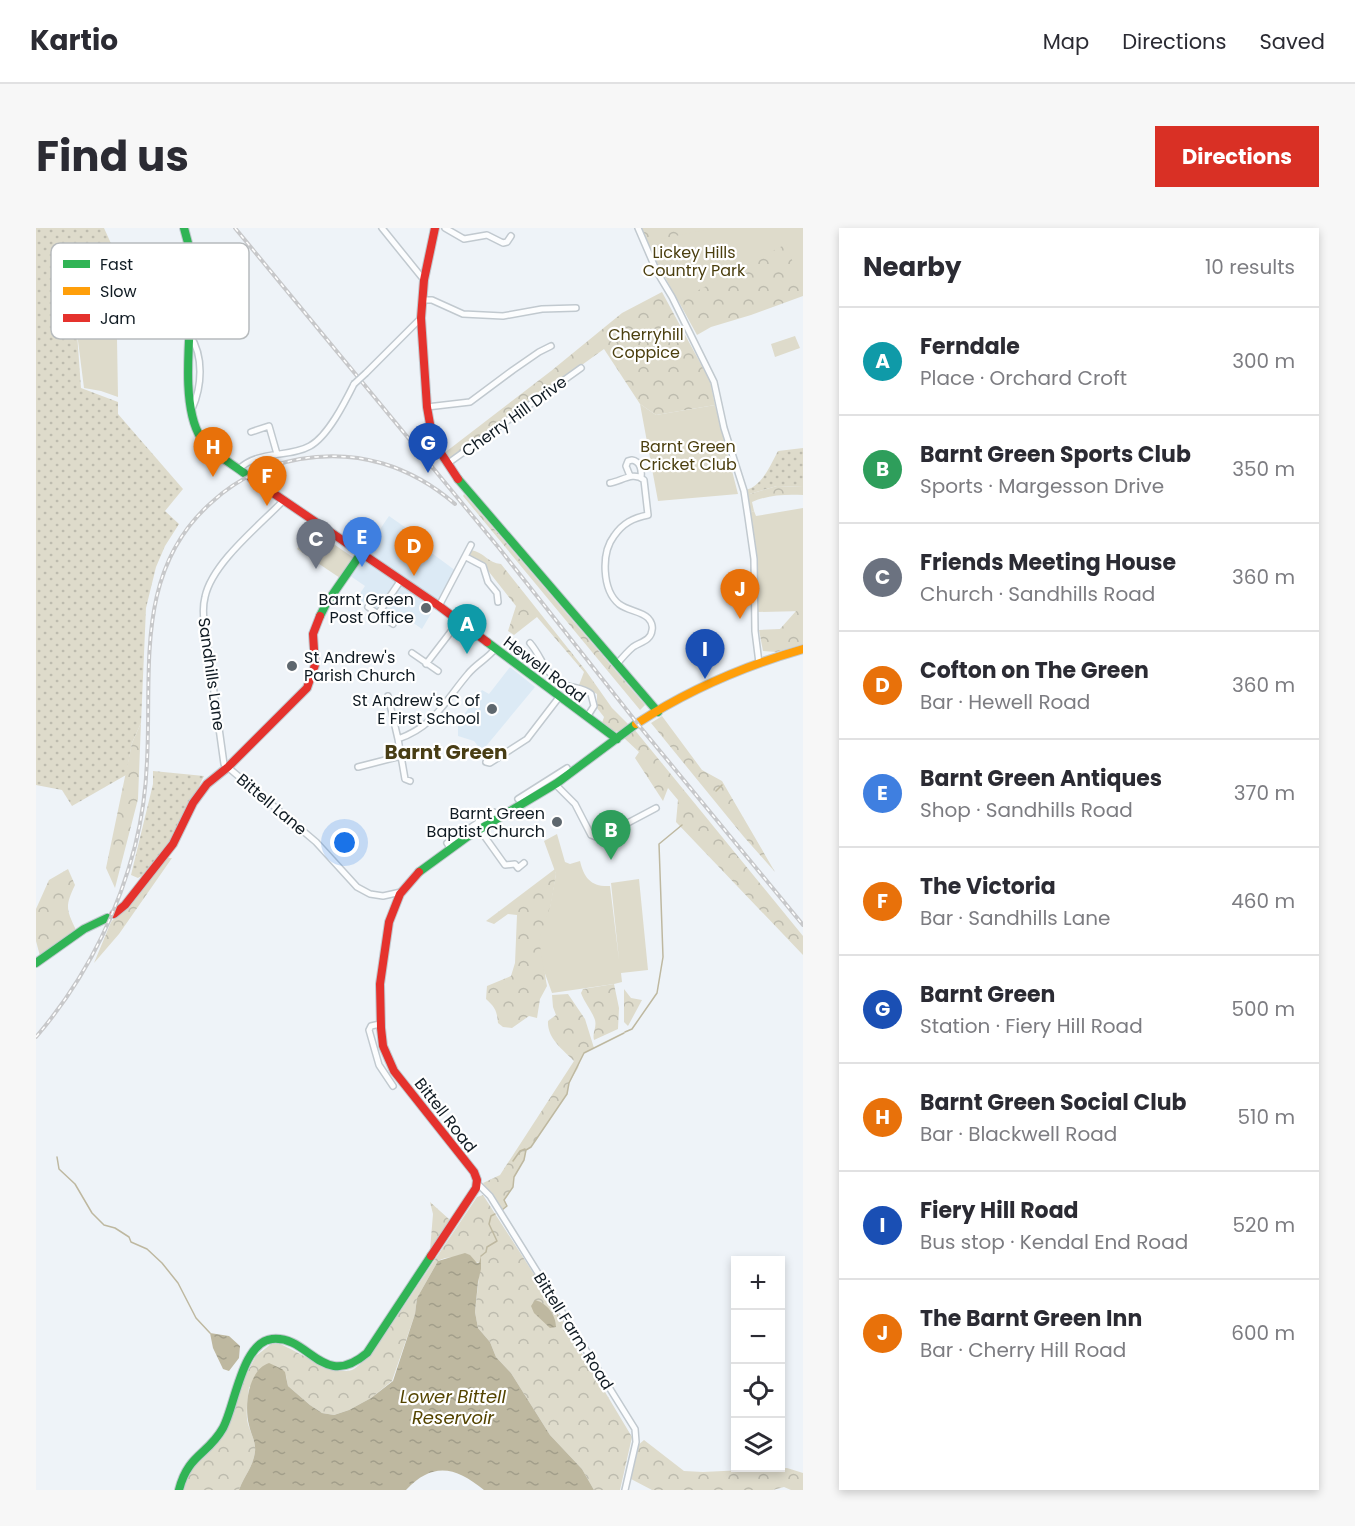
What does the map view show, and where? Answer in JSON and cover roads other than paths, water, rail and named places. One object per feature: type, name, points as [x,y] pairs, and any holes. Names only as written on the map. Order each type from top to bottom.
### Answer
[{"type":"street","name":"Hewell Road","points":[[184,228],[188,243]]},
{"type":"street","points":[[382,228],[424,280]]},
{"type":"street","points":[[435,228],[424,280],[421,318],[427,407],[433,441],[447,464],[658,711]]},
{"type":"street","points":[[445,228],[464,238],[487,235],[503,243],[507,242],[510,236]]},
{"type":"street","points":[[638,228],[657,272],[714,381],[724,428],[745,500],[754,560],[755,631],[759,663]]},
{"type":"street","points":[[422,300],[432,300],[463,314],[503,316],[542,309],[576,308]]},
{"type":"street","points":[[244,473],[244,465],[255,460],[305,448],[315,443],[341,408],[354,384],[421,318]]},
{"type":"street","name":"Hewell Road","points":[[190,339],[191,411],[197,435],[212,450],[439,606],[617,739]]},
{"type":"street","points":[[427,407],[470,402],[521,364],[551,346]]},
{"type":"street","name":"Cherry Hill Drive","points":[[447,464],[581,368]]},
{"type":"street","points":[[251,432],[269,426],[277,454]]},
{"type":"street","points":[[616,664],[635,645],[646,641],[652,634],[653,627],[647,617],[619,604],[611,595],[606,572],[606,552],[612,537],[627,522],[648,515],[641,469],[632,460],[628,461],[627,466],[630,476]]},
{"type":"street","points":[[610,483],[630,476],[641,477]]},
{"type":"street","name":"Sandhills Lane","points":[[228,767],[224,764],[204,620],[205,596],[217,570],[284,500]]},
{"type":"street","points":[[439,606],[471,545]]},
{"type":"street","points":[[36,963],[84,929],[111,916],[125,904],[173,844],[200,792],[307,688],[315,665],[316,625],[326,604],[362,552]]},
{"type":"street","points":[[465,557],[483,566],[488,582],[497,593],[498,602]]},
{"type":"street","points":[[378,614],[401,580]]},
{"type":"street","points":[[368,607],[393,624]]},
{"type":"street","points":[[426,664],[459,621]]},
{"type":"street","points":[[534,645],[550,675],[562,684],[583,689],[591,694],[594,706],[587,717]]},
{"type":"street","points":[[398,740],[429,723],[469,672],[489,657],[495,649]]},
{"type":"street","name":"Bittell Road","points":[[477,1183],[474,1172],[390,1064],[383,1049],[380,1024],[384,954],[393,908],[401,892],[415,875],[451,849],[532,794],[555,784],[568,771],[658,711],[701,687],[759,663],[803,649]]},
{"type":"street","points":[[412,653],[438,671]]},
{"type":"street","points":[[388,696],[405,779],[410,781]]},
{"type":"street","points":[[486,762],[490,763],[527,739],[560,696]]},
{"type":"street","points":[[358,767],[401,756]]},
{"type":"street","points":[[518,799],[532,794],[568,771],[572,764]]},
{"type":"street","name":"Bittell Lane","points":[[228,767],[316,842],[354,884],[370,894],[383,896]]},
{"type":"street","points":[[555,784],[575,804],[591,835],[596,837],[605,835],[656,808]]},
{"type":"street","points":[[451,849],[447,843],[494,812],[500,817]]},
{"type":"street","points":[[480,830],[505,865],[515,864],[518,868],[524,863]]},
{"type":"street","points":[[393,908],[383,896],[401,892]]},
{"type":"street","points":[[380,1024],[371,1026],[369,1030],[378,1065],[393,1086]]},
{"type":"street","points":[[179,1490],[186,1467],[215,1440],[224,1427],[236,1389],[258,1346],[268,1340],[284,1341],[336,1366],[348,1366],[360,1360],[367,1353],[474,1193],[477,1183]]},
{"type":"street","name":"Bittell Farm Road","points":[[477,1183],[490,1196],[635,1429],[636,1442],[625,1490]]},
{"type":"water","name":"Lower Bittell Reservoir","points":[[465,1253],[477,1263],[481,1256],[475,1312],[478,1328],[490,1342],[496,1357],[511,1373],[550,1435],[582,1469],[594,1490],[484,1490],[464,1476],[445,1470],[426,1475],[406,1490],[239,1490],[255,1452],[247,1408],[249,1390],[256,1373],[269,1363],[282,1369],[285,1372],[288,1386],[322,1413],[334,1415],[371,1398],[393,1381],[415,1314],[417,1298],[438,1261]]},
{"type":"water","points":[[535,1300],[550,1310],[556,1327],[550,1328],[534,1313],[531,1306]]},
{"type":"water","points":[[210,1333],[229,1336],[240,1346],[239,1358],[229,1371],[223,1369],[213,1348]]},
{"type":"waterway","points":[[716,791],[722,785]]},
{"type":"waterway","points":[[625,1032],[632,1029],[657,993],[663,957],[659,844],[682,825]]},
{"type":"waterway","points":[[502,1210],[507,1206],[504,1200],[513,1187],[514,1177],[524,1160],[526,1150],[531,1147],[567,1094],[569,1083],[584,1053],[624,1033]]},
{"type":"waterway","points":[[513,1161],[520,1151],[525,1149]]},
{"type":"waterway","points":[[57,1157],[59,1169],[75,1184],[92,1213],[104,1225],[115,1228],[129,1237],[131,1242],[147,1249],[162,1263],[178,1283],[196,1318],[210,1333]]},
{"type":"waterway","points":[[481,1256],[486,1252],[487,1247],[497,1241],[489,1224],[491,1216],[495,1214]]},
{"type":"railway","points":[[235,228],[247,243]]},
{"type":"railway","points":[[249,245],[499,548],[641,728],[803,925]]},
{"type":"railway","points":[[36,1037],[69,994],[83,971],[108,923],[128,872],[140,825],[146,782],[152,622],[158,590],[170,558],[187,529],[212,502],[232,486],[253,474],[300,459],[342,456],[383,464],[402,470],[455,504]]},
{"type":"place","name":"Barnt Green","points":[[428,473]]},
{"type":"place","name":"Barnt Green Social Club","points":[[213,477]]},
{"type":"place","name":"The Victoria","points":[[267,506]]},
{"type":"place","name":"Barnt Green Antiques","points":[[362,567]]},
{"type":"place","name":"Friends Meeting House","points":[[316,569]]},
{"type":"place","name":"Cofton on The Green","points":[[414,576]]},
{"type":"place","name":"Barnt Green Post Office","points":[[426,608]]},
{"type":"place","name":"The Barnt Green Inn","points":[[740,619]]},
{"type":"place","name":"Ferndale","points":[[467,654]]},
{"type":"place","name":"St Andrew's Parish Church","points":[[292,666]]},
{"type":"place","name":"Fiery Hill Road","points":[[705,679]]},
{"type":"place","name":"St Andrew's C of E First School","points":[[492,709]]},
{"type":"place","name":"Barnt Green Baptist Church","points":[[557,822]]},
{"type":"place","name":"Barnt Green Sports Club","points":[[611,860]]},
{"type":"district","name":"Barnt Green","points":[[446,752]]},
{"type":"park label","name":"Lickey Hills Country Park","points":[[694,261]]},
{"type":"park label","name":"Cherryhill Coppice","points":[[646,343]]},
{"type":"park label","name":"Barnt Green Cricket Club","points":[[688,455]]}]
